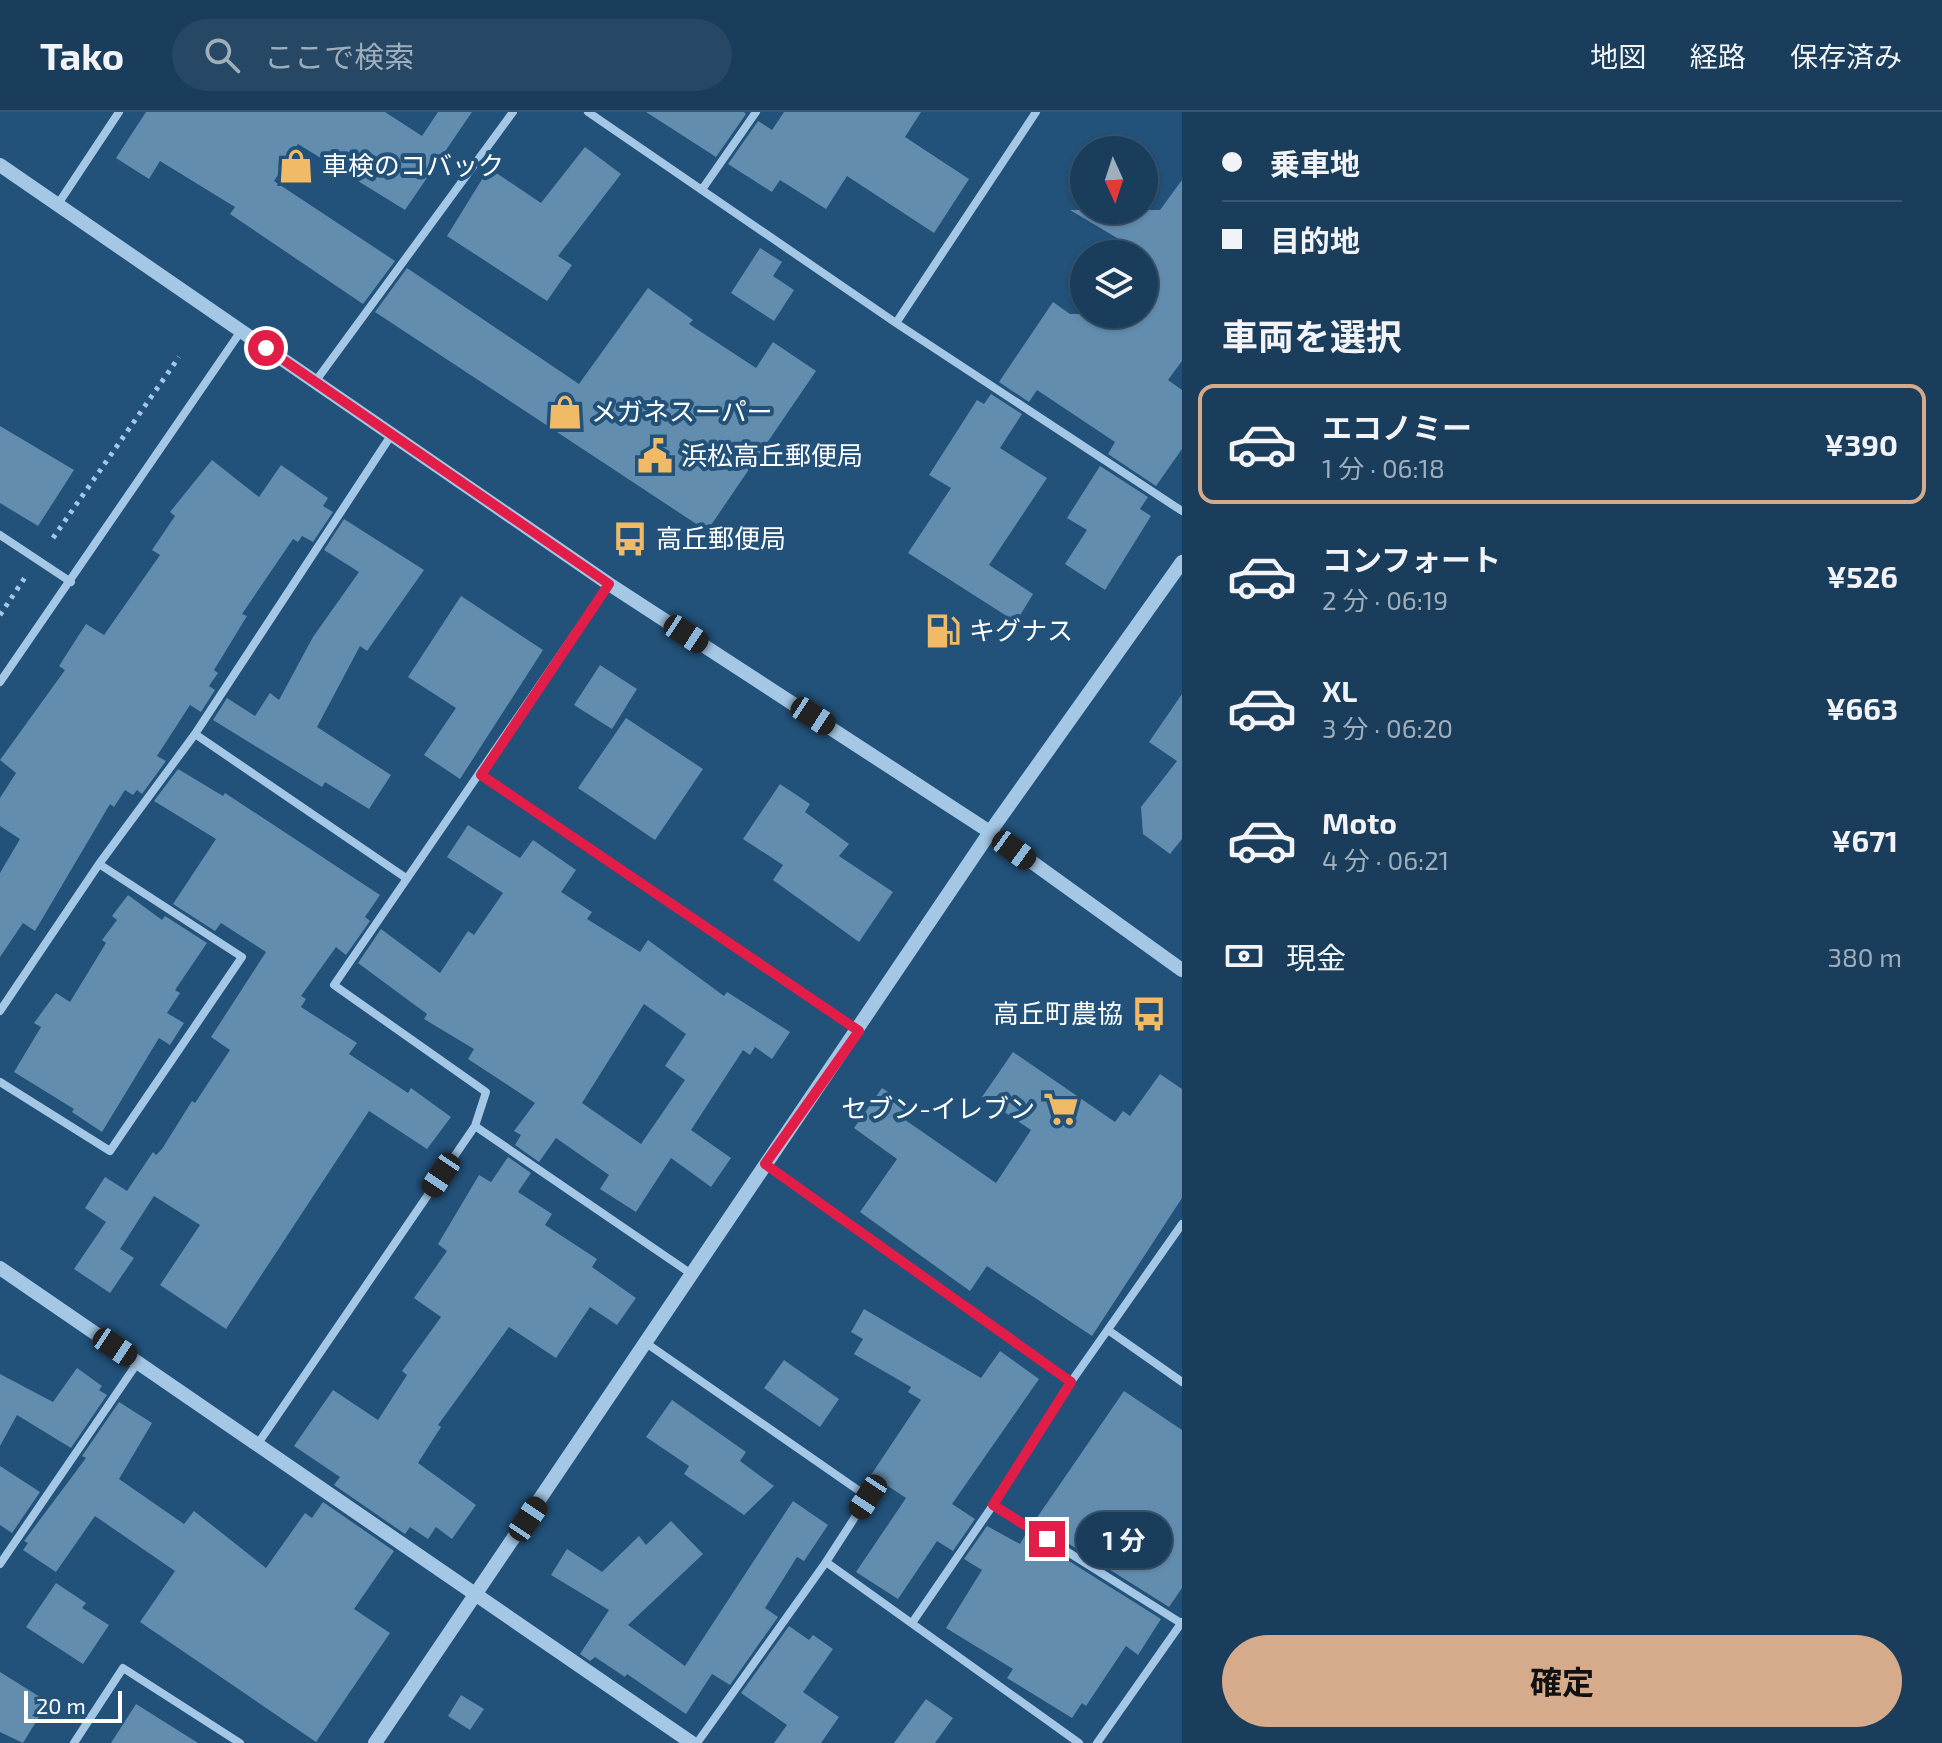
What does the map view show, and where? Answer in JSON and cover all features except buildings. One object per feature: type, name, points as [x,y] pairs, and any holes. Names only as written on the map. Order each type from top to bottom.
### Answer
[{"type":"street","points":[[58,204],[119,112]]},
{"type":"street","points":[[315,382],[513,112]]},
{"type":"street","points":[[588,112],[896,323],[1182,511]]},
{"type":"street","points":[[703,188],[756,112]]},
{"type":"street","points":[[896,323],[1036,112]]},
{"type":"street","points":[[0,165],[609,584],[990,832],[1182,970]]},
{"type":"street","points":[[0,682],[241,331]]},
{"type":"street","points":[[0,1011],[99,864],[195,734],[392,434]]},
{"type":"street","points":[[0,535],[71,582]]},
{"type":"street","points":[[375,1743],[646,1343],[690,1273],[859,1031],[990,832],[1182,562]]},
{"type":"street","points":[[257,1445],[475,1126],[486,1092],[334,985],[481,775],[609,584]]},
{"type":"street","points":[[195,734],[406,878]]},
{"type":"street","points":[[481,775],[859,1031]]},
{"type":"street","points":[[0,1082],[110,1151],[242,957],[99,864]]},
{"type":"street","points":[[475,1126],[690,1273]]},
{"type":"street","points":[[765,1164],[1071,1382]]},
{"type":"street","points":[[912,1623],[993,1505],[1071,1382],[1182,1224]]},
{"type":"street","points":[[0,1268],[694,1743],[826,1562],[868,1497],[646,1343]]},
{"type":"street","points":[[1108,1330],[1182,1382]]},
{"type":"street","points":[[0,1564],[138,1362]]},
{"type":"street","points":[[993,1505],[1182,1623],[1097,1743]]},
{"type":"street","points":[[826,1562],[1079,1743]]},
{"type":"street","points":[[74,1743],[123,1668],[240,1743]]},
{"type":"path","points":[[53,538],[179,357]]},
{"type":"path","points":[[0,615],[27,575]]},
{"type":"place","name":"車検のコバック","points":[[296,166]]},
{"type":"place","name":"メガネスーパー","points":[[565,412]]},
{"type":"place","name":"浜松高丘郵便局","points":[[655,456]]},
{"type":"place","name":"高丘郵便局","points":[[630,539]]},
{"type":"place","name":"キグナス","points":[[943,631]]},
{"type":"place","name":"高丘町農協","points":[[1149,1014]]},
{"type":"place","name":"セブン-イレブン","points":[[1061,1109]]},
{"type":"route","points":[[266,348],[609,584],[481,775],[859,1031],[765,1164],[1071,1382],[993,1505],[1047,1539]]}]
